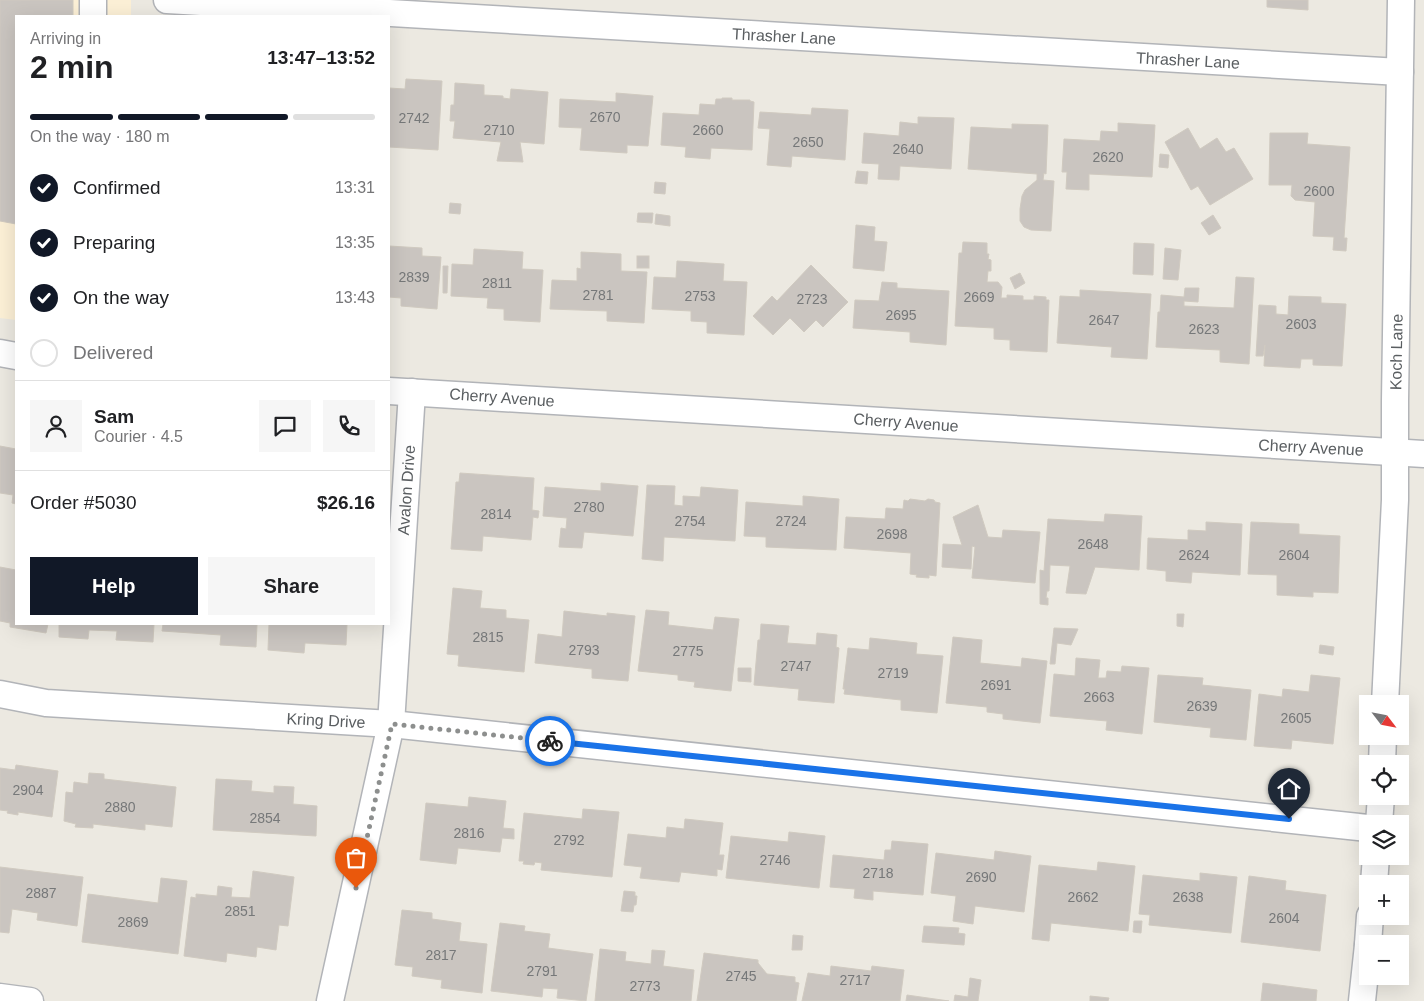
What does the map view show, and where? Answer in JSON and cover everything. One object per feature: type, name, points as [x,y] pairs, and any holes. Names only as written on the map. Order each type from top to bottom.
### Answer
[{"type":"street","points":[[93,0],[93,15]]},
{"type":"street","name":"Thrasher Lane","points":[[168,0],[1400,72]]},
{"type":"street","name":"Koch Lane","points":[[1385,695],[1395,510],[1401,0]]},
{"type":"street","points":[[0,353],[15,356]]},
{"type":"street","name":"Cherry Avenue","points":[[400,391],[1424,454]]},
{"type":"street","name":"Avalon Drive","points":[[330,1001],[392,724],[400,391]]},
{"type":"street","name":"Kring Drive","points":[[0,694],[46,703],[392,724],[1359,827]]},
{"type":"street","points":[[1362,1001],[1364,985]]},
{"type":"street","points":[[0,997],[30,1001]]},
{"type":"shaded area","points":[[0,0],[131,0],[131,15],[15,15],[15,320],[0,318]]},
{"type":"building","points":[[0,0],[73,0],[73,15],[15,15],[15,224],[0,221]]},
{"type":"building","points":[[1267,0],[1308,0],[1308,10],[1267,7]]},
{"type":"building","points":[[406,79],[442,81],[438,150],[390,147],[390,88],[405,89]]},
{"type":"building","points":[[455,83],[484,85],[484,95],[503,96],[503,98],[510,99],[511,89],[548,92],[544,144],[520,142],[523,162],[497,161],[501,142],[453,138],[455,121],[450,121],[451,105],[454,105]]},
{"type":"building","points":[[616,93],[653,96],[648,146],[627,145],[627,153],[580,150],[582,128],[559,127],[560,99],[616,102]]},
{"type":"building","points":[[716,99],[754,102],[752,150],[711,148],[710,159],[685,157],[686,147],[661,145],[663,113],[699,115],[700,104],[715,105]]},
{"type":"building","points":[[812,108],[848,110],[845,160],[792,156],[791,167],[767,165],[770,129],[758,128],[760,112],[811,115]]},
{"type":"building","points":[[918,117],[954,118],[951,169],[900,166],[899,180],[878,179],[879,164],[862,163],[864,133],[899,136],[900,122],[918,124]]},
{"type":"building","points":[[1118,123],[1155,125],[1152,177],[1089,174],[1089,190],[1066,189],[1067,172],[1062,172],[1064,139],[1100,141],[1101,131],[1118,132]]},
{"type":"building","points":[[1012,124],[1048,125],[1046,174],[1044,173],[1043,180],[1054,181],[1051,231],[1031,230],[1024,227],[1020,221],[1022,196],[1025,190],[1037,180],[1037,174],[968,169],[971,127],[1012,129]]},
{"type":"building","points":[[1188,128],[1200,149],[1217,138],[1226,152],[1234,148],[1253,179],[1210,205],[1198,186],[1191,190],[1165,142]]},
{"type":"building","points":[[1270,133],[1308,133],[1307,144],[1350,147],[1344,238],[1347,238],[1346,251],[1333,250],[1334,237],[1313,236],[1315,202],[1295,200],[1291,196],[1292,185],[1269,185]]},
{"type":"building","points":[[1160,154],[1169,155],[1168,168],[1159,167]]},
{"type":"building","points":[[857,171],[868,172],[867,184],[855,183]]},
{"type":"building","points":[[655,182],[666,183],[665,194],[654,193]]},
{"type":"building","points":[[450,203],[461,204],[460,214],[449,213]]},
{"type":"building","points":[[638,213],[653,213],[652,223],[637,222]]},
{"type":"building","points":[[656,214],[670,216],[670,226],[655,224]]},
{"type":"building","points":[[1213,215],[1221,228],[1209,235],[1201,223]]},
{"type":"building","points":[[856,225],[875,227],[874,241],[887,242],[884,271],[853,268]]},
{"type":"building","points":[[963,242],[987,243],[988,259],[991,260],[991,271],[988,271],[987,282],[998,282],[1002,287],[1001,298],[1007,298],[1007,295],[1023,296],[1023,300],[1034,300],[1034,296],[1046,297],[1046,300],[1049,300],[1047,352],[1010,350],[1010,340],[994,339],[994,328],[955,326],[959,253],[962,253]]},
{"type":"building","points":[[1134,243],[1154,244],[1153,275],[1133,274]]},
{"type":"building","points":[[390,246],[422,248],[422,256],[441,257],[437,309],[401,306],[401,298],[390,297]]},
{"type":"building","points":[[1165,248],[1181,250],[1178,280],[1163,279]]},
{"type":"building","points":[[474,249],[523,252],[522,269],[543,270],[540,322],[504,320],[504,309],[487,308],[488,298],[451,296],[452,264],[473,265]]},
{"type":"building","points":[[581,252],[621,254],[621,271],[647,272],[644,323],[607,321],[607,311],[550,309],[552,280],[577,281],[577,268],[581,269]]},
{"type":"building","points":[[637,256],[649,256],[649,268],[637,268]]},
{"type":"building","points":[[677,261],[724,264],[723,281],[747,282],[744,335],[707,333],[707,322],[691,321],[691,311],[652,309],[654,277],[676,278]]},
{"type":"building","points":[[811,265],[848,302],[823,327],[816,320],[804,332],[790,318],[773,335],[753,316],[772,296],[777,301]]},
{"type":"building","points":[[443,266],[448,266],[447,293],[443,293]]},
{"type":"building","points":[[1020,273],[1025,283],[1015,289],[1010,278]]},
{"type":"building","points":[[1236,277],[1254,278],[1249,364],[1220,362],[1220,350],[1156,347],[1161,295],[1184,297],[1185,288],[1199,288],[1198,302],[1184,301],[1184,306],[1234,308]]},
{"type":"building","points":[[882,282],[897,283],[897,288],[949,291],[946,345],[910,342],[910,332],[853,328],[855,300],[879,301]]},
{"type":"building","points":[[1080,290],[1151,294],[1147,359],[1111,357],[1112,347],[1057,343],[1060,296],[1080,297]]},
{"type":"building","points":[[1289,296],[1321,297],[1321,303],[1346,304],[1342,366],[1313,365],[1313,359],[1301,359],[1300,368],[1264,366],[1265,345],[1263,356],[1256,356],[1259,305],[1276,306],[1276,314],[1288,315]]},
{"type":"building","points":[[0,446],[15,449],[15,504],[12,503],[13,495],[0,493]]},
{"type":"building","points":[[460,473],[534,478],[532,510],[539,511],[538,518],[533,517],[531,540],[483,536],[482,551],[451,549],[456,482],[459,482]]},
{"type":"building","points":[[601,483],[638,486],[633,536],[584,532],[582,548],[559,547],[561,528],[566,529],[567,518],[543,516],[545,487],[601,491]]},
{"type":"building","points":[[647,485],[675,486],[674,505],[683,506],[683,496],[700,497],[701,487],[738,490],[735,541],[664,537],[663,561],[642,559]]},
{"type":"building","points":[[803,496],[839,499],[836,550],[766,547],[766,537],[744,536],[746,502],[803,506]]},
{"type":"building","points":[[910,499],[925,501],[928,499],[940,503],[936,576],[929,575],[929,578],[916,577],[917,575],[910,574],[911,553],[844,548],[846,517],[885,519],[886,508],[903,509],[904,500],[908,501]]},
{"type":"building","points":[[978,505],[988,537],[1002,538],[1003,530],[1040,532],[1035,583],[972,578],[975,547],[972,546],[971,569],[942,567],[943,544],[962,545],[953,517]]},
{"type":"building","points":[[1105,514],[1142,516],[1139,570],[1095,567],[1086,594],[1066,593],[1070,566],[1050,565],[1049,591],[1047,591],[1046,598],[1048,598],[1048,605],[1040,604],[1040,570],[1044,571],[1048,519],[1104,522]]},
{"type":"building","points":[[1206,522],[1242,524],[1240,575],[1192,572],[1191,583],[1166,581],[1166,571],[1147,569],[1148,538],[1188,540],[1188,530],[1206,531]]},
{"type":"building","points":[[1251,522],[1299,524],[1299,534],[1340,536],[1338,593],[1313,592],[1313,597],[1277,595],[1277,575],[1248,574]]},
{"type":"building","points":[[0,567],[15,570],[15,625],[48,625],[46,633],[10,627],[10,623],[0,621]]},
{"type":"building","points":[[453,588],[482,591],[480,608],[506,610],[506,618],[529,620],[524,672],[458,666],[459,655],[447,654]]},
{"type":"building","points":[[646,610],[669,612],[668,625],[713,630],[715,617],[739,619],[731,691],[694,687],[695,682],[678,680],[678,675],[638,671]]},
{"type":"building","points":[[564,611],[607,616],[607,613],[635,616],[628,681],[592,678],[592,669],[535,663],[538,634],[562,637]]},
{"type":"building","points":[[1177,614],[1184,614],[1183,627],[1177,626]]},
{"type":"building","points":[[761,624],[789,626],[787,643],[816,645],[817,633],[837,635],[836,647],[839,648],[834,703],[798,700],[799,689],[754,685]]},
{"type":"building","points":[[59,625],[154,625],[153,642],[116,640],[117,631],[89,630],[88,639],[59,637]]},
{"type":"building","points":[[163,625],[257,625],[256,647],[220,645],[221,635],[162,631]]},
{"type":"building","points":[[269,625],[347,625],[346,645],[305,643],[304,653],[268,650]]},
{"type":"building","points":[[1054,628],[1078,629],[1071,645],[1057,643],[1055,664],[1050,664]]},
{"type":"building","points":[[953,637],[982,640],[980,663],[1021,667],[1022,658],[1047,661],[1040,723],[1003,719],[1003,714],[987,712],[987,707],[946,703]]},
{"type":"building","points":[[870,638],[917,643],[916,654],[943,656],[937,713],[901,710],[901,700],[844,694],[848,648],[869,650]]},
{"type":"building","points":[[1320,645],[1334,647],[1333,655],[1319,653]]},
{"type":"building","points":[[1076,658],[1100,660],[1098,678],[1106,678],[1107,671],[1121,672],[1122,666],[1149,668],[1142,734],[1106,730],[1107,721],[1050,716],[1054,674],[1075,676]]},
{"type":"building","points":[[738,668],[751,668],[751,682],[738,681]]},
{"type":"building","points":[[1158,675],[1203,678],[1202,685],[1251,690],[1246,740],[1210,737],[1211,728],[1154,722]]},
{"type":"building","points":[[1311,675],[1340,678],[1333,744],[1292,740],[1291,749],[1254,746],[1259,694],[1282,697],[1283,689],[1309,692]]},
{"type":"building","points":[[16,765],[58,771],[52,817],[18,812],[18,815],[0,810],[0,768],[15,770]]},
{"type":"building","points":[[89,773],[104,774],[104,779],[176,787],[172,827],[145,824],[145,830],[93,824],[93,828],[75,827],[76,824],[64,821],[66,792],[73,793],[74,782],[88,784]]},
{"type":"building","points":[[216,779],[252,781],[251,791],[274,793],[274,786],[294,787],[293,804],[317,806],[316,836],[213,830]]},
{"type":"building","points":[[469,797],[506,801],[503,828],[514,829],[514,839],[502,838],[500,852],[458,848],[456,864],[420,860],[426,803],[468,807]]},
{"type":"building","points":[[583,809],[619,812],[612,877],[541,870],[542,863],[535,862],[534,865],[523,864],[524,861],[519,861],[524,813],[582,819]]},
{"type":"building","points":[[685,819],[723,823],[719,855],[724,855],[722,870],[717,869],[717,876],[681,872],[679,882],[640,878],[642,867],[624,865],[628,834],[666,838],[667,827],[684,829]]},
{"type":"building","points":[[789,832],[825,836],[819,888],[726,878],[731,836],[788,842]]},
{"type":"building","points":[[892,841],[928,844],[923,895],[873,891],[873,900],[854,898],[855,889],[830,887],[833,855],[884,860],[885,850],[891,850]]},
{"type":"building","points":[[995,851],[1031,856],[1024,912],[975,906],[973,924],[953,921],[956,896],[931,893],[936,853],[994,860]]},
{"type":"building","points":[[1098,862],[1135,866],[1128,931],[1051,923],[1049,941],[1032,939],[1039,865],[1097,871]]},
{"type":"building","points":[[0,867],[83,877],[77,926],[37,920],[38,913],[12,909],[9,933],[0,932]]},
{"type":"building","points":[[253,871],[294,877],[288,926],[279,925],[276,950],[257,947],[256,957],[227,953],[226,962],[184,956],[191,897],[196,898],[196,894],[217,896],[218,886],[232,888],[231,897],[250,898]]},
{"type":"building","points":[[1200,873],[1237,877],[1231,933],[1149,925],[1150,915],[1139,914],[1143,875],[1200,881]]},
{"type":"building","points":[[1249,876],[1286,881],[1285,890],[1326,895],[1320,951],[1241,942]]},
{"type":"building","points":[[161,878],[187,881],[178,954],[82,942],[88,894],[158,903]]},
{"type":"building","points":[[624,891],[635,892],[635,896],[637,896],[633,912],[621,911]]},
{"type":"building","points":[[402,910],[432,913],[432,919],[461,923],[459,941],[487,944],[482,993],[441,988],[442,980],[412,976],[413,967],[395,965]]},
{"type":"building","points":[[1134,921],[1142,921],[1141,933],[1133,932]]},
{"type":"building","points":[[500,923],[525,926],[524,931],[550,934],[548,948],[593,954],[586,1001],[557,998],[558,989],[543,988],[542,997],[491,991]]},
{"type":"building","points":[[924,926],[959,928],[958,933],[965,934],[964,945],[922,942]]},
{"type":"building","points":[[793,935],[803,936],[802,950],[792,950]]},
{"type":"building","points":[[600,949],[626,952],[625,961],[651,964],[652,950],[665,951],[663,966],[694,970],[691,1001],[595,1001]]},
{"type":"building","points":[[704,953],[758,960],[758,963],[767,974],[795,977],[795,982],[799,983],[796,1001],[697,1001]]},
{"type":"building","points":[[831,966],[871,971],[872,966],[904,970],[900,1001],[802,1001],[808,973],[830,976]]},
{"type":"building","points":[[970,978],[981,980],[978,1001],[954,1001],[955,995],[968,997]]},
{"type":"building","points":[[1263,983],[1317,990],[1316,1001],[1261,1001]]},
{"type":"building","points":[[907,995],[949,1001],[906,1001]]},
{"type":"building","points":[[1090,996],[1109,998],[1108,1001],[1090,1001]]},
{"type":"way so far","points":[[356,888],[392,724],[550,741]]},
{"type":"route","points":[[550,741],[1289,819]]}]
